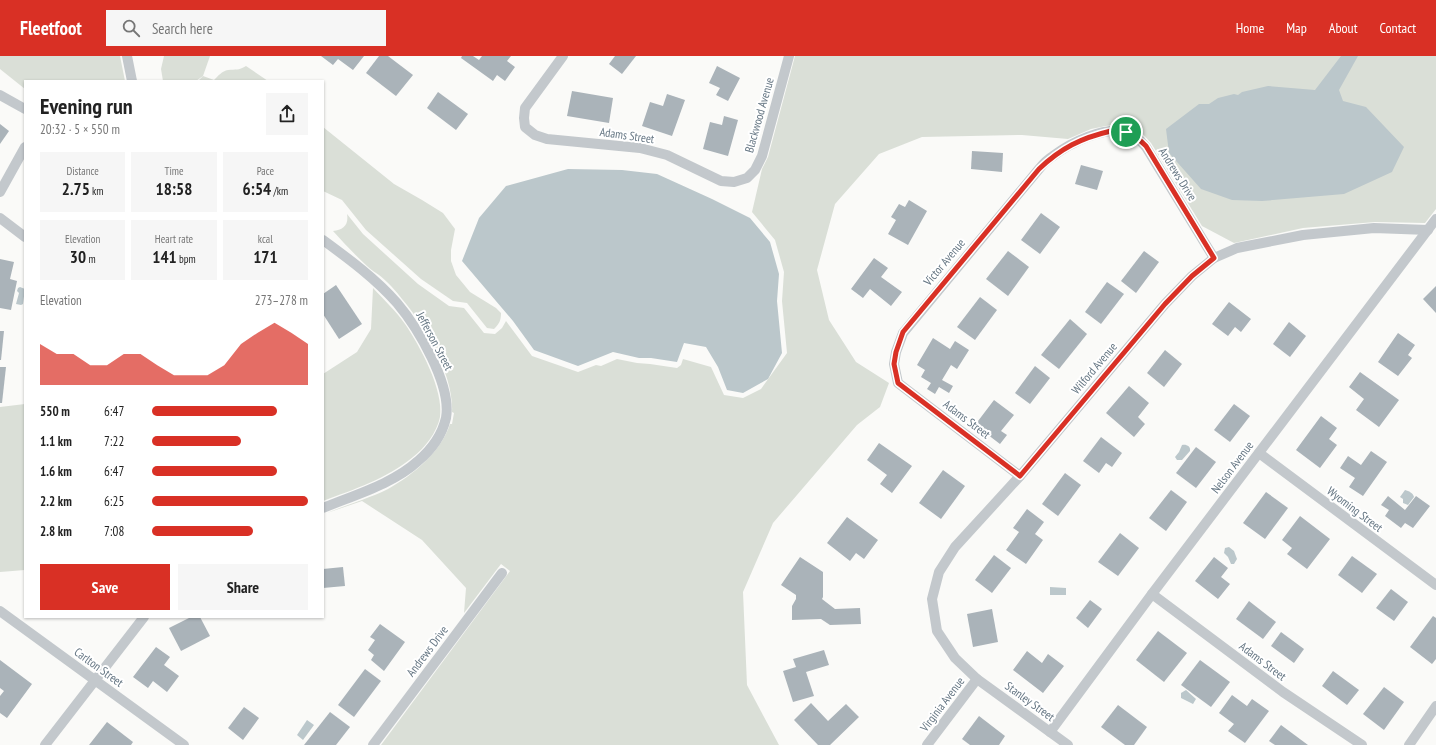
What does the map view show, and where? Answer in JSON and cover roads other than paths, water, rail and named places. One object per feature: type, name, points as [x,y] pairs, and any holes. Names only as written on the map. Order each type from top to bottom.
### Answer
[{"type":"street","points":[[127,56],[132,80]]},
{"type":"street","name":"Adams Street","points":[[563,56],[525,108],[525,127],[535,135],[547,139],[640,148],[667,155],[721,181],[734,182],[747,178]]},
{"type":"street","name":"Blackwood Avenue","points":[[747,178],[755,170],[762,156],[789,56]]},
{"type":"street","points":[[0,94],[24,108]]},
{"type":"street","name":"Andrews Drive","points":[[1039,169],[1052,156],[1070,144],[1092,135],[1118,131],[1126,132],[1137,137],[1146,146],[1214,258]]},
{"type":"street","points":[[0,192],[24,149]]},
{"type":"street","name":"Victor Avenue","points":[[898,383],[894,364],[896,352],[903,332],[1039,169]]},
{"type":"street","points":[[0,218],[24,236]]},
{"type":"street","name":"Nelson Avenue","points":[[1050,732],[1152,594],[1436,219]]},
{"type":"street","name":"Wilford Avenue","points":[[977,678],[954,658],[937,631],[932,599],[939,572],[955,547],[1020,476],[1165,304],[1192,276],[1214,258],[1237,248],[1303,235],[1374,228],[1428,230]]},
{"type":"street","name":"Jefferson Street","points":[[324,241],[377,283],[397,303],[411,321],[432,358],[441,379],[447,404],[446,418],[442,431],[435,443],[418,462],[386,483],[324,508]]},
{"type":"street","name":"Adams Street","points":[[898,383],[1020,476]]},
{"type":"street","name":"Wyoming Street","points":[[1259,453],[1436,585]]},
{"type":"street","name":"Andrews Drive","points":[[373,745],[502,573]]},
{"type":"street","name":"Adams Street","points":[[1152,594],[1283,692],[1362,745]]},
{"type":"street","name":"Carlton Street","points":[[0,611],[184,745]]},
{"type":"street","points":[[45,745],[143,618]]},
{"type":"street","name":"Stanley Street","points":[[977,678],[1068,745]]},
{"type":"street","name":"Virginia Avenue","points":[[927,745],[977,678]]},
{"type":"street","points":[[1409,745],[1436,706]]}]
